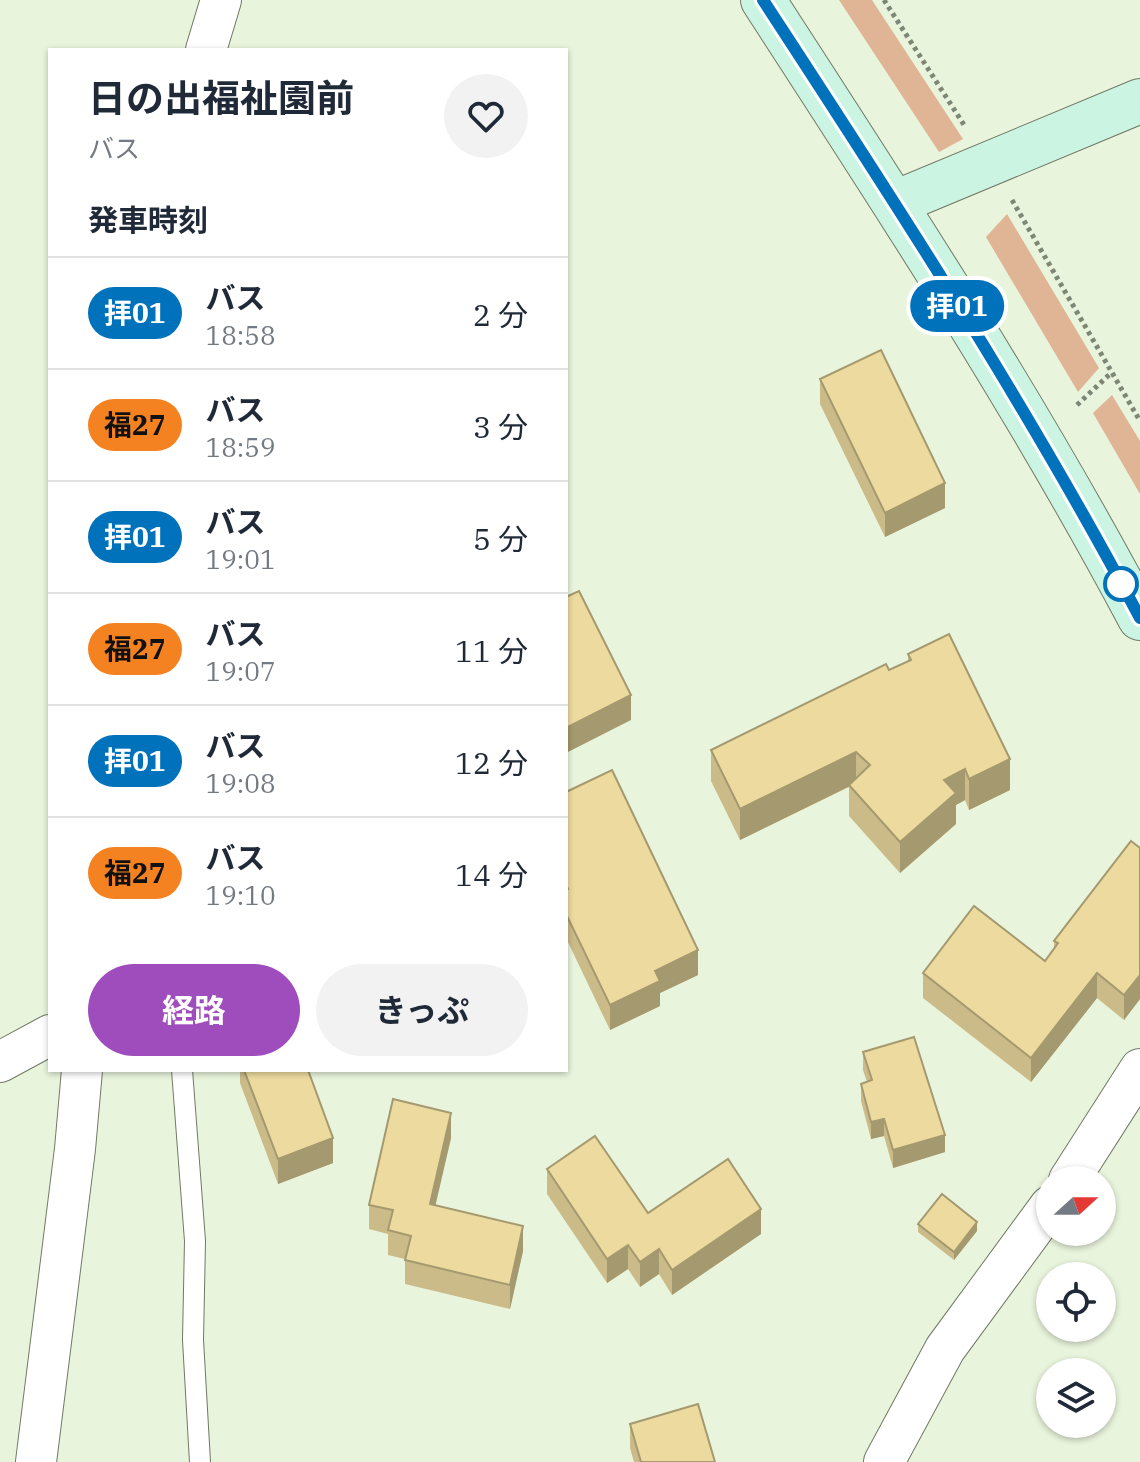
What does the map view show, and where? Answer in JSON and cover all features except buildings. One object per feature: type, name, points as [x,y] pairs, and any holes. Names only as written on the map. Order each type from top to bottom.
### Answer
[{"type":"main road","points":[[763,0],[895,203],[1090,524],[1140,618]]},
{"type":"main road","points":[[895,203],[1140,101]]},
{"type":"street","points":[[207,48],[221,0]]},
{"type":"street","points":[[0,1062],[48,1036]]},
{"type":"street","points":[[1078,1166],[1140,1069]]},
{"type":"street","points":[[36,1462],[82,1072]]},
{"type":"street","points":[[884,1462],[945,1349],[1036,1225]]},
{"type":"lane","points":[[182,1072],[195,1241],[193,1340],[200,1462]]},
{"type":"path","points":[[884,0],[989,164],[1140,421]]},
{"type":"path","points":[[1077,405],[1111,373]]},
{"type":"shaded area","points":[[839,0],[872,0],[963,139],[939,152]]},
{"type":"shaded area","points":[[1007,214],[1099,368],[1078,392],[986,237]]},
{"type":"shaded area","points":[[1112,395],[1140,441],[1140,494],[1093,413]]},
{"type":"bus line","name":"拝01","points":[[763,0],[895,203],[1090,524],[1140,618]]}]
